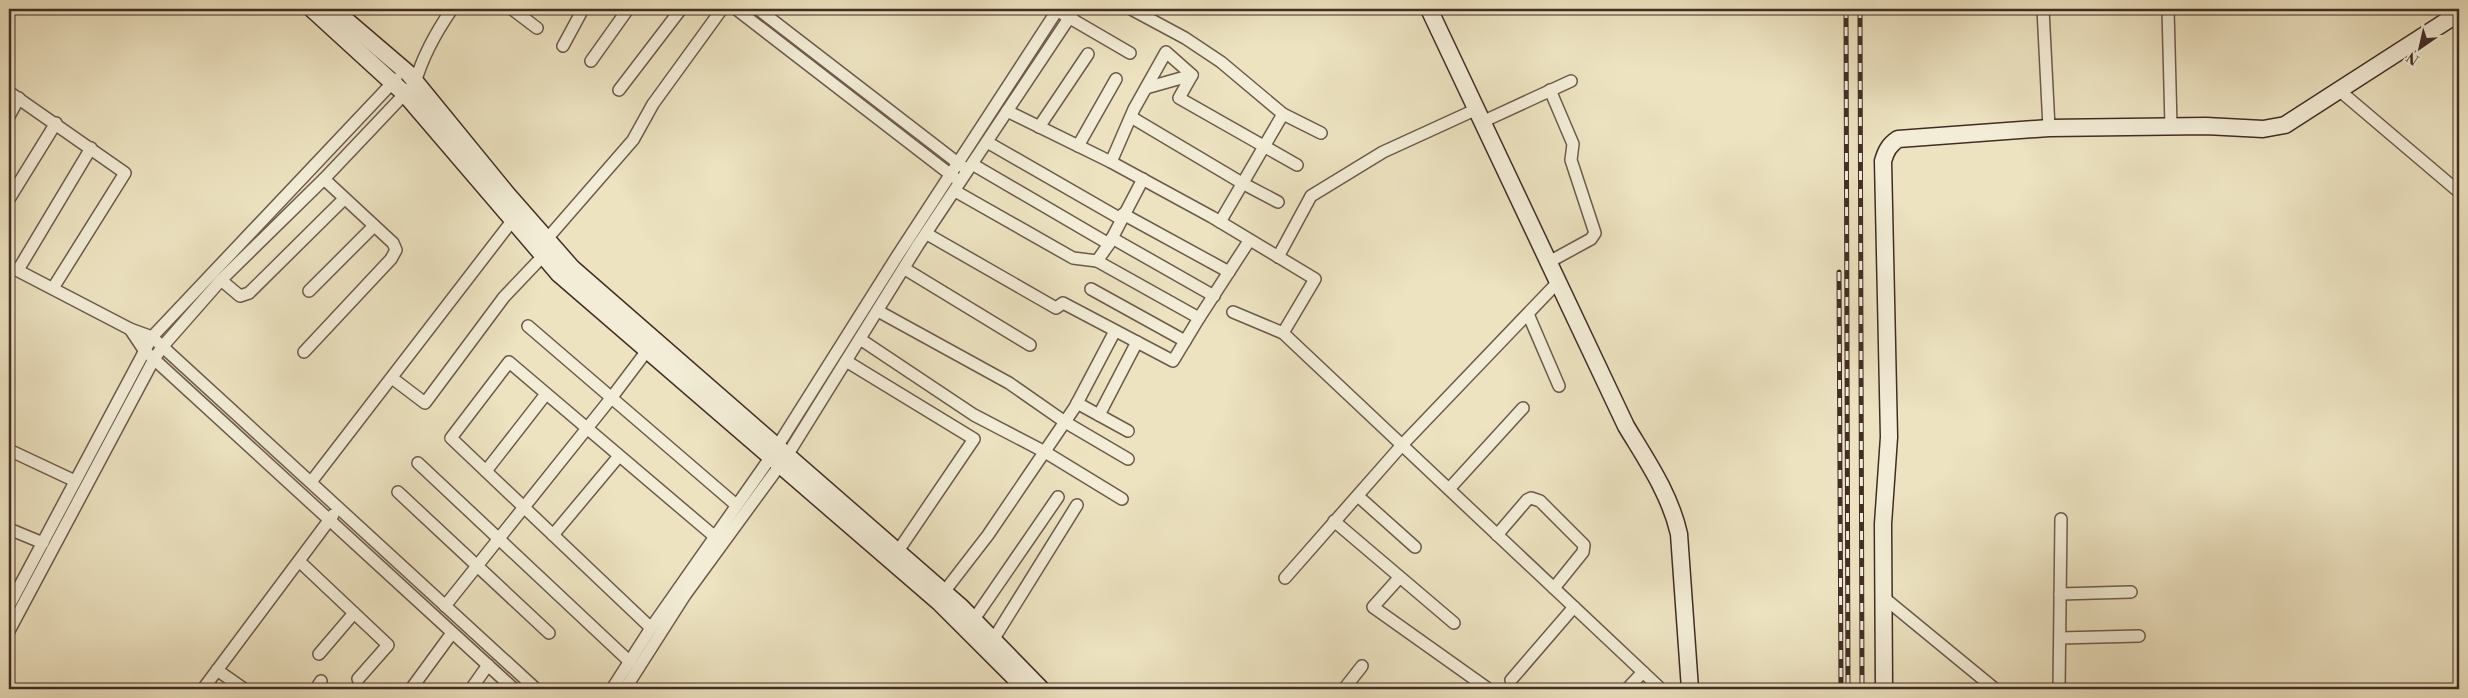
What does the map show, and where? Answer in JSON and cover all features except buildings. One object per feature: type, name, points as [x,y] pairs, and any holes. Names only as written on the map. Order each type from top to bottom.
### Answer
[{"type":"street","points":[[312,9],[392,83],[410,89],[572,268],[651,346]]},
{"type":"street","points":[[333,9],[404,70],[410,89],[512,221],[564,279],[651,346],[778,456],[940,602],[993,640],[1041,689]]},
{"type":"street","points":[[9,631],[154,359],[163,346],[221,280],[324,179],[410,89],[436,31],[452,9]]},
{"type":"street","points":[[512,9],[537,28]]},
{"type":"street","points":[[563,46],[583,9]]},
{"type":"street","points":[[591,61],[628,9]]},
{"type":"street","points":[[619,90],[680,9]]},
{"type":"street","points":[[546,240],[633,140],[653,104],[722,9]]},
{"type":"street","points":[[736,9],[950,174],[958,187],[1073,258],[1096,261],[1199,318]]},
{"type":"street","points":[[612,689],[651,628],[736,504],[778,456],[957,162],[1057,9],[1072,13],[1130,53]]},
{"type":"street","points":[[1131,9],[1185,38],[1214,57],[1282,114],[1321,134]]},
{"type":"street","points":[[1429,9],[1626,426],[1664,488],[1674,512],[1679,534],[1690,689]]},
{"type":"street","points":[[2043,9],[2049,128]]},
{"type":"street","points":[[2168,9],[2171,126]]},
{"type":"street","points":[[756,24],[763,10],[957,162],[1214,296]]},
{"type":"street","points":[[625,689],[778,456],[846,361],[1072,13]]},
{"type":"street","points":[[1884,689],[1883,524],[1889,437],[1883,161],[1886,151],[1898,139],[2049,128],[2171,126],[2264,129],[2285,125],[2459,13]]},
{"type":"street","points":[[1110,162],[1131,117],[1166,52],[1192,75]]},
{"type":"street","points":[[1039,127],[1088,54]]},
{"type":"street","points":[[9,606],[152,337],[404,70],[420,64]]},
{"type":"street","points":[[1146,88],[1192,75]]},
{"type":"street","points":[[1192,75],[1180,98],[1297,164]]},
{"type":"street","points":[[1078,146],[1116,78]]},
{"type":"street","points":[[1278,258],[1311,196],[1383,152],[1571,81]]},
{"type":"street","points":[[1549,262],[1591,239],[1595,233],[1571,160],[1573,144],[1550,90]]},
{"type":"street","points":[[2340,91],[2459,192]]},
{"type":"street","points":[[9,92],[125,173],[52,288]]},
{"type":"street","points":[[9,116],[19,98]]},
{"type":"street","points":[[1007,111],[1143,179],[1220,222],[1315,279],[1283,333]]},
{"type":"street","points":[[1220,222],[1282,114]]},
{"type":"street","points":[[1131,117],[1242,183],[1278,202]]},
{"type":"street","points":[[9,199],[56,123]]},
{"type":"street","points":[[987,142],[1122,217],[1229,272]]},
{"type":"street","points":[[91,148],[13,268],[130,329],[152,337],[536,689]]},
{"type":"street","points":[[304,352],[396,250],[393,243],[324,179]]},
{"type":"street","points":[[1096,261],[1110,241],[1143,179]]},
{"type":"street","points":[[221,280],[240,296],[249,293],[344,199]]},
{"type":"street","points":[[311,482],[512,221]]},
{"type":"street","points":[[308,291],[374,226]]},
{"type":"street","points":[[927,234],[1056,308],[1063,303],[1173,362],[1249,241]]},
{"type":"street","points":[[392,378],[425,403],[504,297],[542,256]]},
{"type":"street","points":[[905,268],[1030,345]]},
{"type":"street","points":[[1285,578],[1402,445],[1558,282]]},
{"type":"street","points":[[1091,289],[1186,341]]},
{"type":"street","points":[[878,311],[1009,383],[1065,422],[1128,459]]},
{"type":"street","points":[[1233,312],[1283,333],[1661,689]]},
{"type":"street","points":[[1528,314],[1559,386]]},
{"type":"street","points":[[528,326],[736,504]]},
{"type":"street","points":[[130,329],[144,350],[514,689]]},
{"type":"street","points":[[944,592],[988,535],[1065,422],[1116,331]]},
{"type":"street","points":[[860,339],[974,415],[1045,452],[1122,499]]},
{"type":"street","points":[[1100,415],[1137,342]]},
{"type":"street","points":[[445,606],[651,346]]},
{"type":"street","points":[[846,361],[974,439],[898,551]]},
{"type":"street","points":[[651,628],[451,438],[509,362],[714,536]]},
{"type":"street","points":[[486,471],[546,394]]},
{"type":"street","points":[[1077,403],[1128,431]]},
{"type":"street","points":[[1449,489],[1523,408]]},
{"type":"street","points":[[9,450],[75,481]]},
{"type":"street","points":[[554,535],[619,456]]},
{"type":"street","points":[[778,456],[898,551],[944,592],[1026,689]]},
{"type":"street","points":[[87,459],[98,466]]},
{"type":"street","points":[[418,463],[630,662]]},
{"type":"street","points":[[398,492],[548,633]]},
{"type":"street","points":[[1359,496],[1415,547]]},
{"type":"street","points":[[971,625],[1058,497]]},
{"type":"street","points":[[1497,535],[1527,500],[1531,498],[1540,501],[1584,545],[1583,552],[1554,588]]},
{"type":"street","points":[[993,640],[1077,505]]},
{"type":"street","points":[[203,689],[339,508]]},
{"type":"street","points":[[2059,689],[2061,519]]},
{"type":"street","points":[[1334,521],[1454,623]]},
{"type":"street","points":[[9,529],[43,543]]},
{"type":"street","points":[[299,561],[388,645],[358,679]]},
{"type":"street","points":[[1399,578],[1373,607],[1487,688]]},
{"type":"street","points":[[2060,594],[2131,592]]},
{"type":"street","points":[[1883,597],[1995,689]]},
{"type":"street","points":[[1511,680],[1574,607]]},
{"type":"street","points":[[319,654],[354,613]]},
{"type":"street","points":[[411,689],[452,633]]},
{"type":"street","points":[[2060,638],[2139,636]]},
{"type":"street","points":[[470,689],[488,665]]},
{"type":"street","points":[[1345,689],[1362,666]]},
{"type":"street","points":[[218,670],[244,689]]},
{"type":"street","points":[[1626,689],[1643,672]]},
{"type":"railway","points":[[1846,9],[1848,689]]},
{"type":"railway","points":[[1860,9],[1862,689]]},
{"type":"railway","points":[[1839,272],[1841,689]]}]
